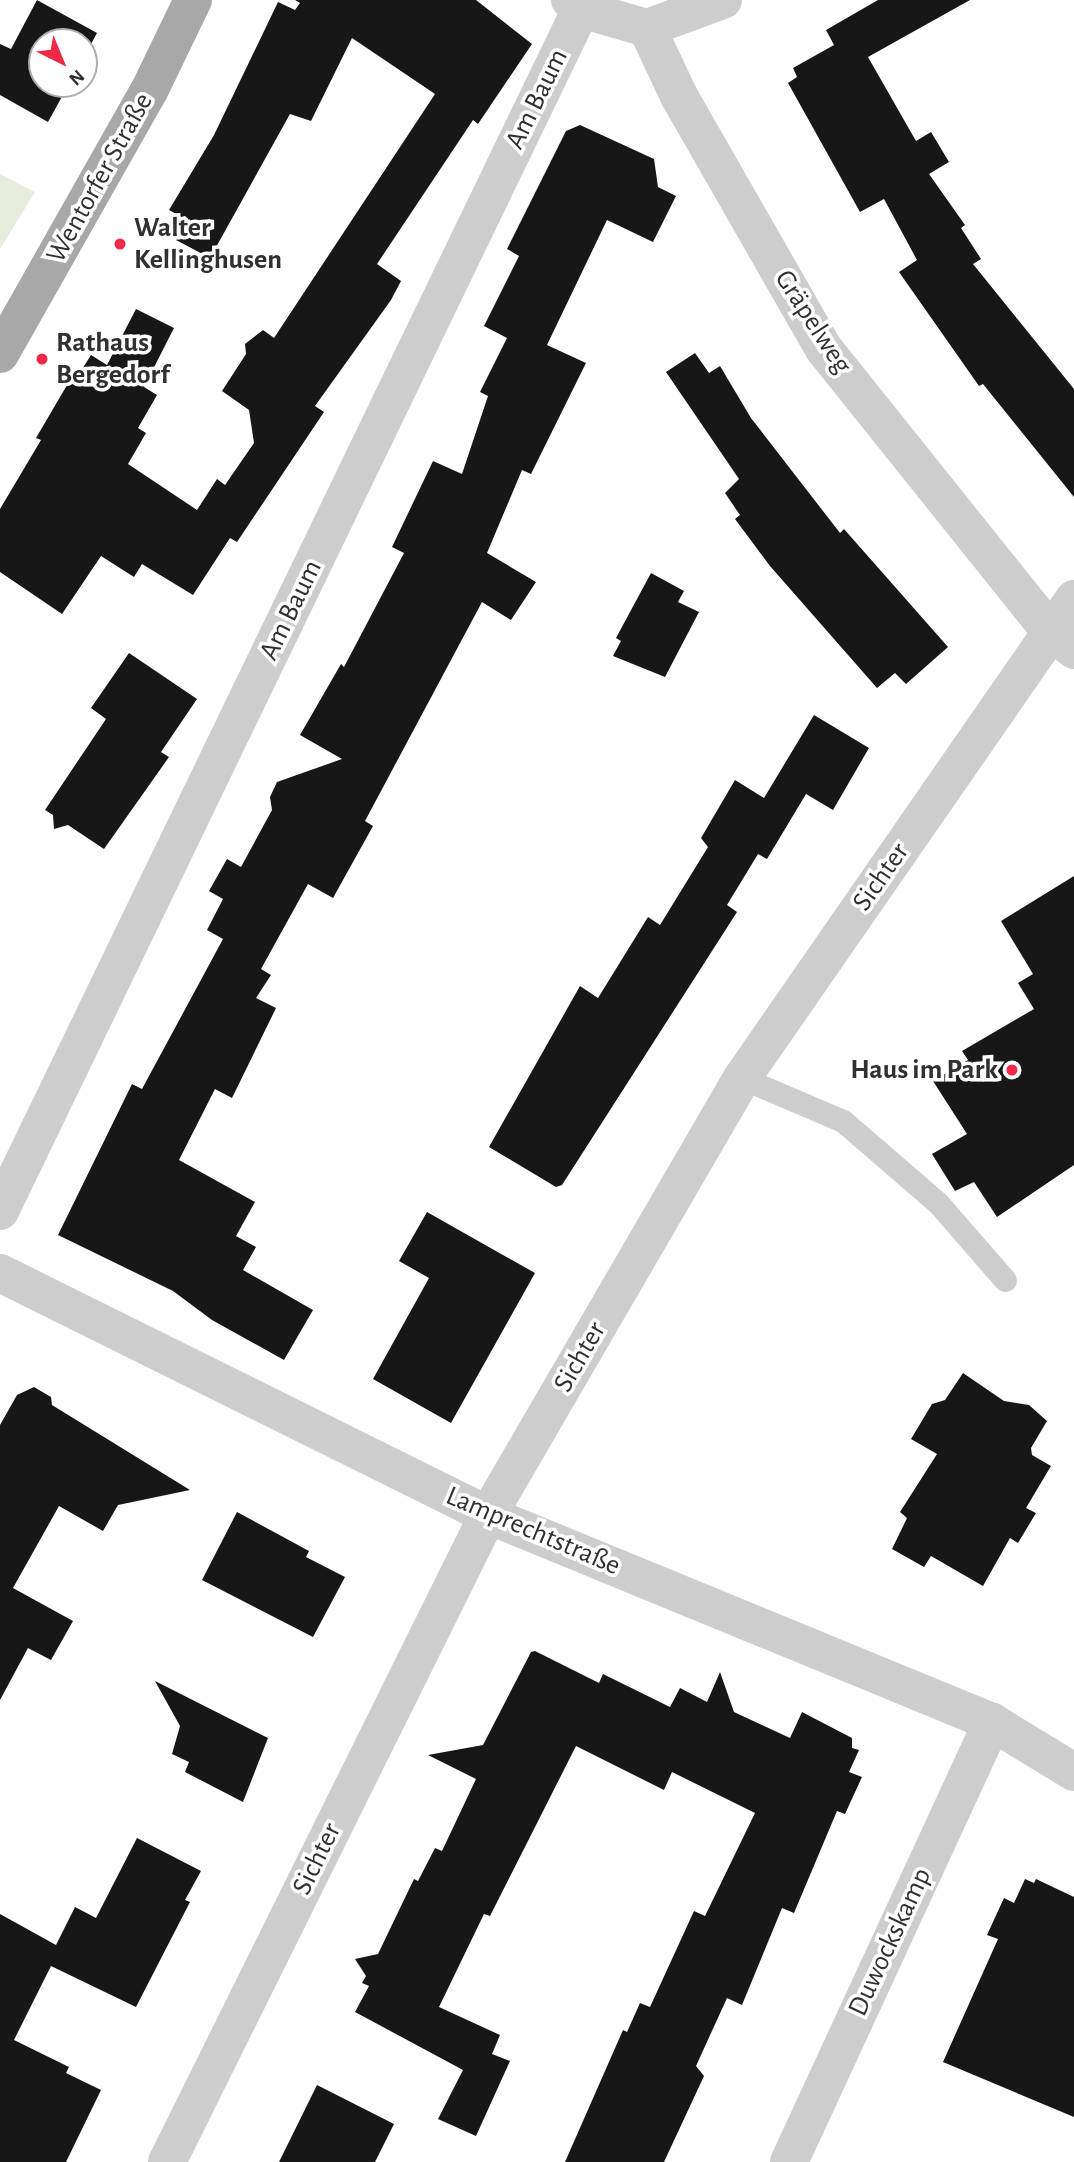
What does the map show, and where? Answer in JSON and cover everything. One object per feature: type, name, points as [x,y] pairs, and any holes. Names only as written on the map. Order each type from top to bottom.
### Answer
[{"type":"main road","name":"Wentorfer Straße","points":[[0,354],[149,90],[193,0]]},
{"type":"street","points":[[576,4],[647,28],[723,0]]},
{"type":"street","name":"Am Baum","points":[[0,1211],[576,4]]},
{"type":"street","name":"Gräpelweg","points":[[647,28],[678,96],[824,349],[1062,640]]},
{"type":"street","name":"Sichter","points":[[167,2162],[488,1515],[742,1078],[1062,640],[1074,599]]},
{"type":"street","name":"Lamprechtstraße","points":[[0,1273],[488,1515],[992,1722],[1074,1772]]},
{"type":"street","name":"Duwockskamp","points":[[789,2162],[992,1722]]},
{"type":"lane","points":[[742,1078],[843,1121],[938,1203],[1004,1280]]},
{"type":"green space","points":[[0,174],[35,192],[0,249]]},
{"type":"building","points":[[37,0],[88,28],[28,28],[28,98],[61,98],[48,122],[0,95],[0,44],[11,49]]},
{"type":"building","points":[[295,0],[476,0],[532,44],[478,124],[473,120],[377,264],[401,281],[391,300],[315,406],[324,412],[237,542],[230,538],[193,595],[142,564],[134,577],[101,556],[62,614],[0,572],[0,509],[41,440],[36,438],[70,380],[74,382],[91,355],[107,365],[136,309],[174,328],[144,387],[157,395],[138,428],[146,433],[128,464],[197,510],[217,479],[225,485],[254,443],[249,410],[222,391],[246,354],[245,344],[263,330],[274,338],[435,94],[352,38],[311,121],[290,114],[210,258],[176,240],[187,220],[169,210],[214,135],[278,2],[295,10],[300,3]]},
{"type":"building","points":[[878,0],[970,0],[868,57],[916,141],[931,132],[949,162],[929,174],[965,225],[961,228],[981,259],[973,264],[1074,389],[1074,497],[983,384],[979,386],[899,272],[917,260],[884,199],[860,212],[788,83],[797,77],[793,68],[834,45],[826,30]]},
{"type":"building","points":[[580,125],[654,159],[658,187],[676,196],[653,242],[607,220],[547,345],[586,363],[531,474],[522,470],[487,553],[536,582],[511,620],[482,602],[365,821],[373,826],[333,898],[308,884],[261,969],[271,975],[256,998],[276,1008],[232,1098],[215,1089],[179,1160],[255,1202],[236,1236],[256,1247],[243,1270],[313,1310],[284,1360],[212,1320],[173,1291],[58,1235],[132,1084],[142,1089],[223,939],[207,930],[223,899],[209,891],[227,859],[241,867],[272,810],[270,797],[277,782],[342,759],[300,735],[341,664],[344,667],[404,553],[392,547],[433,461],[462,474],[488,396],[480,392],[507,338],[484,326],[519,256],[507,249],[566,131]]},
{"type":"building","points":[[695,353],[709,373],[720,366],[751,418],[840,533],[844,529],[948,647],[906,684],[895,673],[877,688],[770,566],[735,519],[740,515],[725,493],[739,479],[666,372]]},
{"type":"building","points":[[651,573],[684,591],[678,602],[699,612],[665,677],[613,656],[621,641],[616,638]]},
{"type":"building","points":[[129,653],[197,699],[161,752],[169,757],[104,849],[68,825],[54,829],[53,815],[45,810],[106,719],[91,708]]},
{"type":"building","points":[[814,715],[869,748],[833,810],[806,794],[767,859],[758,854],[727,905],[737,912],[562,1185],[556,1187],[489,1147],[580,986],[598,998],[648,917],[660,925],[708,847],[701,838],[735,780],[764,798]]},
{"type":"building","name":"Haus im Park","points":[[1074,876],[1074,1165],[997,1217],[974,1182],[955,1191],[932,1154],[967,1134],[933,1081],[968,1060],[962,1051],[1034,1009],[1018,983],[1033,974],[1001,921]]},
{"type":"building","points":[[427,1212],[535,1273],[451,1423],[373,1379],[429,1278],[399,1261]]},
{"type":"building","points":[[963,1373],[1004,1401],[1029,1405],[1047,1421],[1031,1448],[1032,1455],[1051,1466],[1026,1508],[1036,1513],[1018,1543],[1010,1538],[983,1586],[931,1556],[924,1567],[892,1549],[907,1518],[900,1512],[937,1454],[911,1439],[932,1404],[945,1400]]},
{"type":"building","points":[[34,1387],[51,1397],[52,1405],[190,1490],[118,1505],[103,1531],[59,1506],[13,1588],[73,1621],[51,1660],[28,1648],[0,1700],[0,1425],[17,1395]]},
{"type":"building","points":[[237,1512],[309,1551],[306,1557],[345,1577],[313,1637],[202,1580]]},
{"type":"building","points":[[535,1651],[599,1683],[603,1674],[670,1707],[680,1688],[707,1702],[720,1672],[734,1712],[790,1738],[802,1712],[852,1738],[852,1748],[859,1750],[849,1772],[862,1777],[845,1814],[837,1811],[794,1913],[782,1908],[742,2005],[727,1998],[696,2066],[704,2076],[664,2162],[565,2162],[623,2030],[627,2032],[640,2003],[650,2007],[694,1911],[705,1916],[755,1813],[672,1772],[664,1790],[576,1746],[490,1916],[484,1914],[439,2007],[500,2035],[492,2054],[510,2061],[476,2136],[438,2119],[463,2070],[355,2012],[369,1986],[362,1983],[366,1976],[355,1959],[378,1954],[414,1879],[418,1881],[435,1848],[442,1851],[476,1779],[428,1755],[483,1745],[531,1652]]},
{"type":"building","points":[[155,1681],[268,1738],[243,1802],[185,1772],[189,1762],[172,1754],[180,1726]]},
{"type":"building","points":[[137,1838],[201,1871],[185,1900],[190,1902],[136,2007],[51,1966],[14,2040],[69,2067],[66,2073],[101,2090],[66,2162],[0,2162],[0,1914],[56,1945],[75,1907],[96,1918]]},
{"type":"building","points":[[1025,1879],[1034,1883],[1036,1879],[1074,1897],[1074,2117],[943,2062],[998,1939],[987,1935],[1004,1898],[1014,1903]]},
{"type":"building","points":[[317,2085],[394,2124],[375,2162],[279,2162]]},
{"type":"place","name":"Walter Kellinghusen","points":[[120,244]]},
{"type":"place","name":"Rathaus Bergedorf","points":[[42,359]]},
{"type":"place","name":"Haus im Park","points":[[1012,1070]]}]
